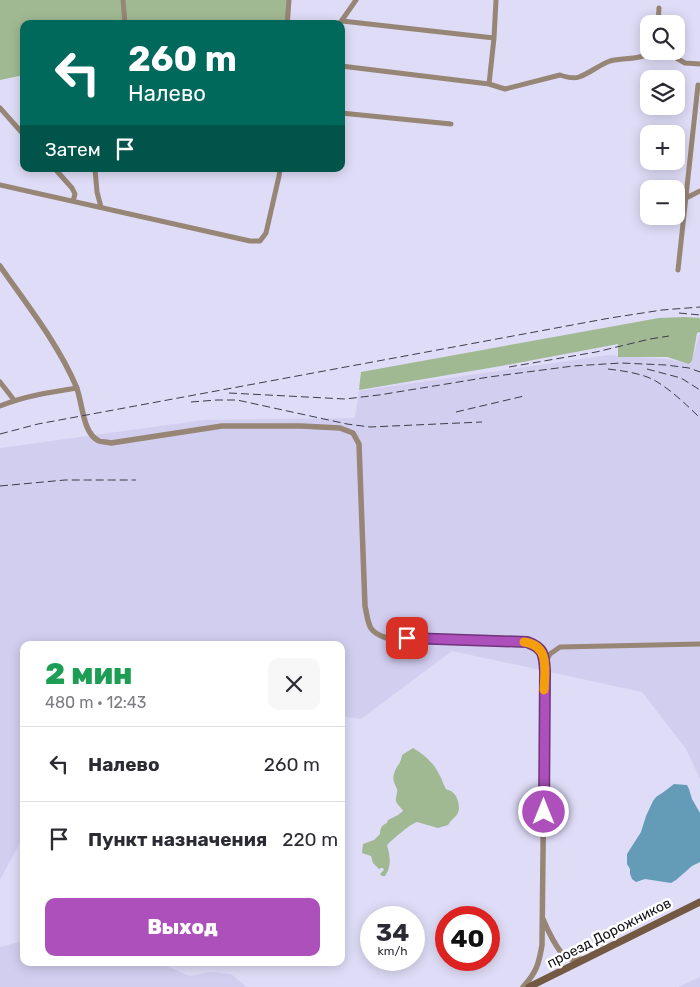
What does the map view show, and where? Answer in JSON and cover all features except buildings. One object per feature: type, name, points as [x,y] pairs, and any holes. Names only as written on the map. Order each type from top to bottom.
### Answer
[{"type":"main road","name":"проезд Дорожников","points":[[529,987],[700,902]]},
{"type":"street","points":[[123,0],[125,20]]},
{"type":"street","points":[[287,20],[289,0]]},
{"type":"street","points":[[342,20],[356,0]]},
{"type":"street","points":[[489,84],[496,0]]},
{"type":"street","points":[[659,8],[659,15]]},
{"type":"street","points":[[345,22],[494,38]]},
{"type":"street","points":[[345,66],[489,84],[505,90],[560,74],[577,78],[613,60],[640,57]]},
{"type":"street","points":[[679,60],[684,63],[700,64]]},
{"type":"street","points":[[678,270],[698,85]]},
{"type":"street","points":[[0,108],[20,130]]},
{"type":"street","points":[[345,113],[451,124]]},
{"type":"street","points":[[58,172],[72,188],[75,194],[74,202]]},
{"type":"street","points":[[96,172],[97,192],[101,207]]},
{"type":"street","points":[[0,185],[250,241],[260,241],[266,234],[280,172]]},
{"type":"street","points":[[686,198],[700,191]]},
{"type":"street","points":[[0,266],[54,342],[77,388],[89,433],[100,442],[111,443],[222,426],[340,428],[353,433],[359,444],[365,606],[370,629],[377,635],[387,638],[527,642],[536,646],[541,651],[544,657],[542,945],[539,962],[532,978],[523,987]]},
{"type":"street","points":[[0,382],[14,400]]},
{"type":"street","points":[[0,406],[14,400],[77,388]]},
{"type":"street","points":[[544,665],[550,654],[560,647],[700,644]]},
{"type":"street","points":[[542,918],[558,947],[566,957],[575,960],[588,959]]},
{"type":"shaded area","points":[[700,335],[700,779],[686,749],[642,692],[452,651],[361,719],[345,717],[345,641],[20,641],[20,842],[0,880],[0,448],[204,420],[355,418],[359,391],[609,355],[667,359],[691,364]]},
{"type":"shaded area","points":[[20,942],[20,966],[166,966],[190,976],[210,972],[231,974],[247,987],[0,987],[0,947]]},
{"type":"shaded area","points":[[700,977],[700,987],[678,987]]},
{"type":"green space","points":[[0,0],[291,0],[290,20],[20,20],[20,76],[0,80]]},
{"type":"green space","points":[[659,318],[700,318],[700,332],[697,333],[692,361],[689,364],[667,357],[618,357],[618,344],[359,390],[361,372]]},
{"type":"green space","points":[[413,748],[432,763],[446,789],[455,795],[459,809],[448,825],[438,828],[417,822],[399,834],[387,845],[390,865],[385,876],[382,876],[380,874],[384,870],[383,868],[379,869],[373,863],[371,856],[362,853],[363,844],[374,840],[388,820],[403,811],[396,801],[397,791],[393,776],[402,755]]},
{"type":"water","points":[[674,784],[687,785],[700,813],[700,862],[671,883],[645,879],[636,882],[630,874],[627,854],[641,832],[653,801]]},
{"type":"railway","points":[[0,434],[38,424],[610,318],[662,310],[700,307]]},
{"type":"railway","points":[[679,313],[700,315]]},
{"type":"railway","points":[[509,367],[596,352],[669,336]]},
{"type":"railway","points":[[229,393],[345,399],[573,366],[621,363],[666,365],[689,368],[700,372]]},
{"type":"railway","points":[[608,369],[638,374],[654,380],[700,418]]},
{"type":"railway","points":[[647,369],[681,378],[700,390]]},
{"type":"railway","points":[[456,412],[524,396]]},
{"type":"railway","points":[[191,402],[237,400],[347,424],[370,427],[482,422]]},
{"type":"railway","points":[[0,486],[65,480],[136,480]]},
{"type":"slow traffic","points":[[524,642],[536,646],[544,657],[544,690]]},
{"type":"route","points":[[407,638],[527,642],[536,646],[541,651],[544,657],[545,671],[544,812]]}]
